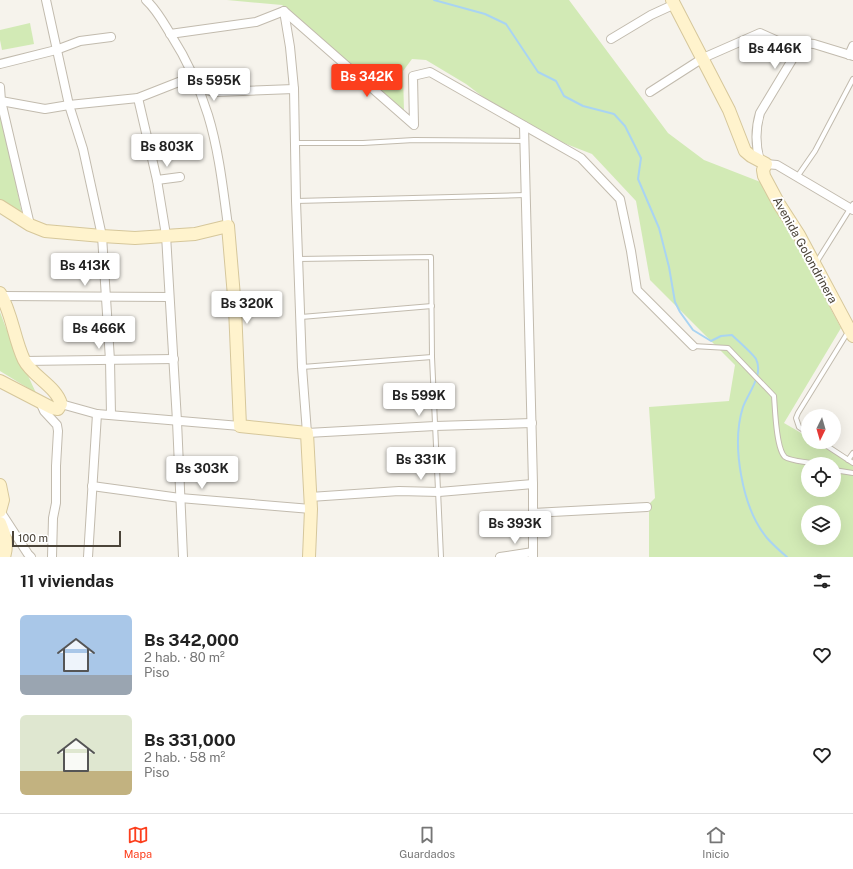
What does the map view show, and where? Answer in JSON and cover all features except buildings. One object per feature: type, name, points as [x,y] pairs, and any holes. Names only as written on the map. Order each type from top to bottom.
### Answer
[{"type":"street","points":[[46,0],[56,50],[82,149],[102,236],[110,360],[111,415]]},
{"type":"street","points":[[146,0],[154,8],[182,53],[194,76],[208,116],[218,158],[228,226],[240,426]]},
{"type":"street","points":[[611,39],[676,1],[729,110],[745,151],[763,162],[777,165],[852,207]]},
{"type":"street","points":[[170,34],[256,22],[284,11]]},
{"type":"street","points":[[284,11],[290,47],[294,89],[294,143],[302,367],[311,509],[309,557]]},
{"type":"street","points":[[284,11],[414,125],[413,76],[430,72],[581,158],[620,199],[631,251],[637,290],[693,346]]},
{"type":"street","points":[[650,92],[703,58],[760,33],[798,50]]},
{"type":"street","points":[[0,64],[56,50],[80,41],[111,37]]},
{"type":"street","points":[[763,162],[755,139],[756,124],[760,113],[803,43],[814,44],[851,56],[853,46]]},
{"type":"street","points":[[194,76],[206,90],[216,92],[294,89]]},
{"type":"street","points":[[1,101],[46,110],[70,105],[138,98],[194,76]]},
{"type":"street","points":[[0,87],[1,101],[30,225]]},
{"type":"street","points":[[138,98],[157,180],[166,235],[174,359],[183,557]]},
{"type":"street","points":[[500,557],[533,555],[532,423],[524,126]]},
{"type":"street","name":"Avenida Golondrinera","points":[[763,162],[764,176],[852,330]]},
{"type":"street","points":[[157,180],[180,177]]},
{"type":"street","points":[[0,206],[30,225],[45,231],[102,236],[135,238],[195,234],[228,226]]},
{"type":"street","points":[[0,381],[52,408],[58,409],[61,404],[60,398],[34,373],[24,360],[1,294],[106,297],[169,296]]},
{"type":"street","points":[[24,360],[174,359]]},
{"type":"street","points":[[40,402],[44,411],[57,424],[58,431],[56,503],[52,518],[52,557]]},
{"type":"street","points":[[61,404],[97,414],[307,433],[435,426],[532,423]]},
{"type":"street","points":[[88,557],[97,414]]},
{"type":"street","points":[[310,497],[399,491],[439,492],[533,484]]},
{"type":"street","points":[[0,485],[3,500],[0,511],[31,557]]},
{"type":"street","points":[[92,486],[180,498],[311,509]]},
{"type":"street","points":[[533,513],[647,507]]},
{"type":"street","points":[[0,523],[5,535],[6,544],[4,557]]},
{"type":"lane","points":[[797,177],[815,150],[853,78]]},
{"type":"lane","points":[[294,143],[363,143],[414,140],[524,141]]},
{"type":"lane","points":[[296,201],[526,194]]},
{"type":"lane","points":[[815,266],[852,207]]},
{"type":"lane","points":[[298,259],[431,257],[432,357],[441,557]]},
{"type":"lane","points":[[301,317],[432,306]]},
{"type":"lane","points":[[801,428],[799,427],[796,418],[798,413],[852,330]]},
{"type":"lane","points":[[693,346],[728,348],[774,396],[775,416],[782,452],[785,457],[792,460],[801,461]]},
{"type":"lane","points":[[302,367],[432,357]]},
{"type":"lane","points":[[832,449],[853,462]]},
{"type":"lane","points":[[848,460],[853,453]]},
{"type":"lane","points":[[841,471],[853,473]]},
{"type":"green space","points":[[227,0],[569,0],[668,133],[704,160],[763,183],[841,328],[784,423],[801,433],[801,449],[829,449],[853,463],[853,557],[649,557],[649,504],[655,498],[649,407],[729,401],[735,365],[650,280],[636,201],[592,154],[561,142],[503,112],[466,84],[426,60],[412,59],[403,71],[404,112],[282,5]]},
{"type":"green space","points":[[30,23],[34,44],[2,50],[0,30]]},
{"type":"green space","points":[[0,105],[22,214],[0,201]]},
{"type":"green space","points":[[0,312],[6,328],[36,393],[0,371]]},
{"type":"waterway","points":[[434,0],[485,14],[506,24],[538,72],[556,81],[564,96],[583,106],[614,114],[625,126],[641,158],[638,179],[659,228],[669,267],[675,302],[680,312],[693,330],[711,341],[721,336],[732,335],[756,359],[758,365],[757,378],[743,407],[740,422],[738,439],[741,475],[745,493],[758,525],[769,541],[787,557]]}]
